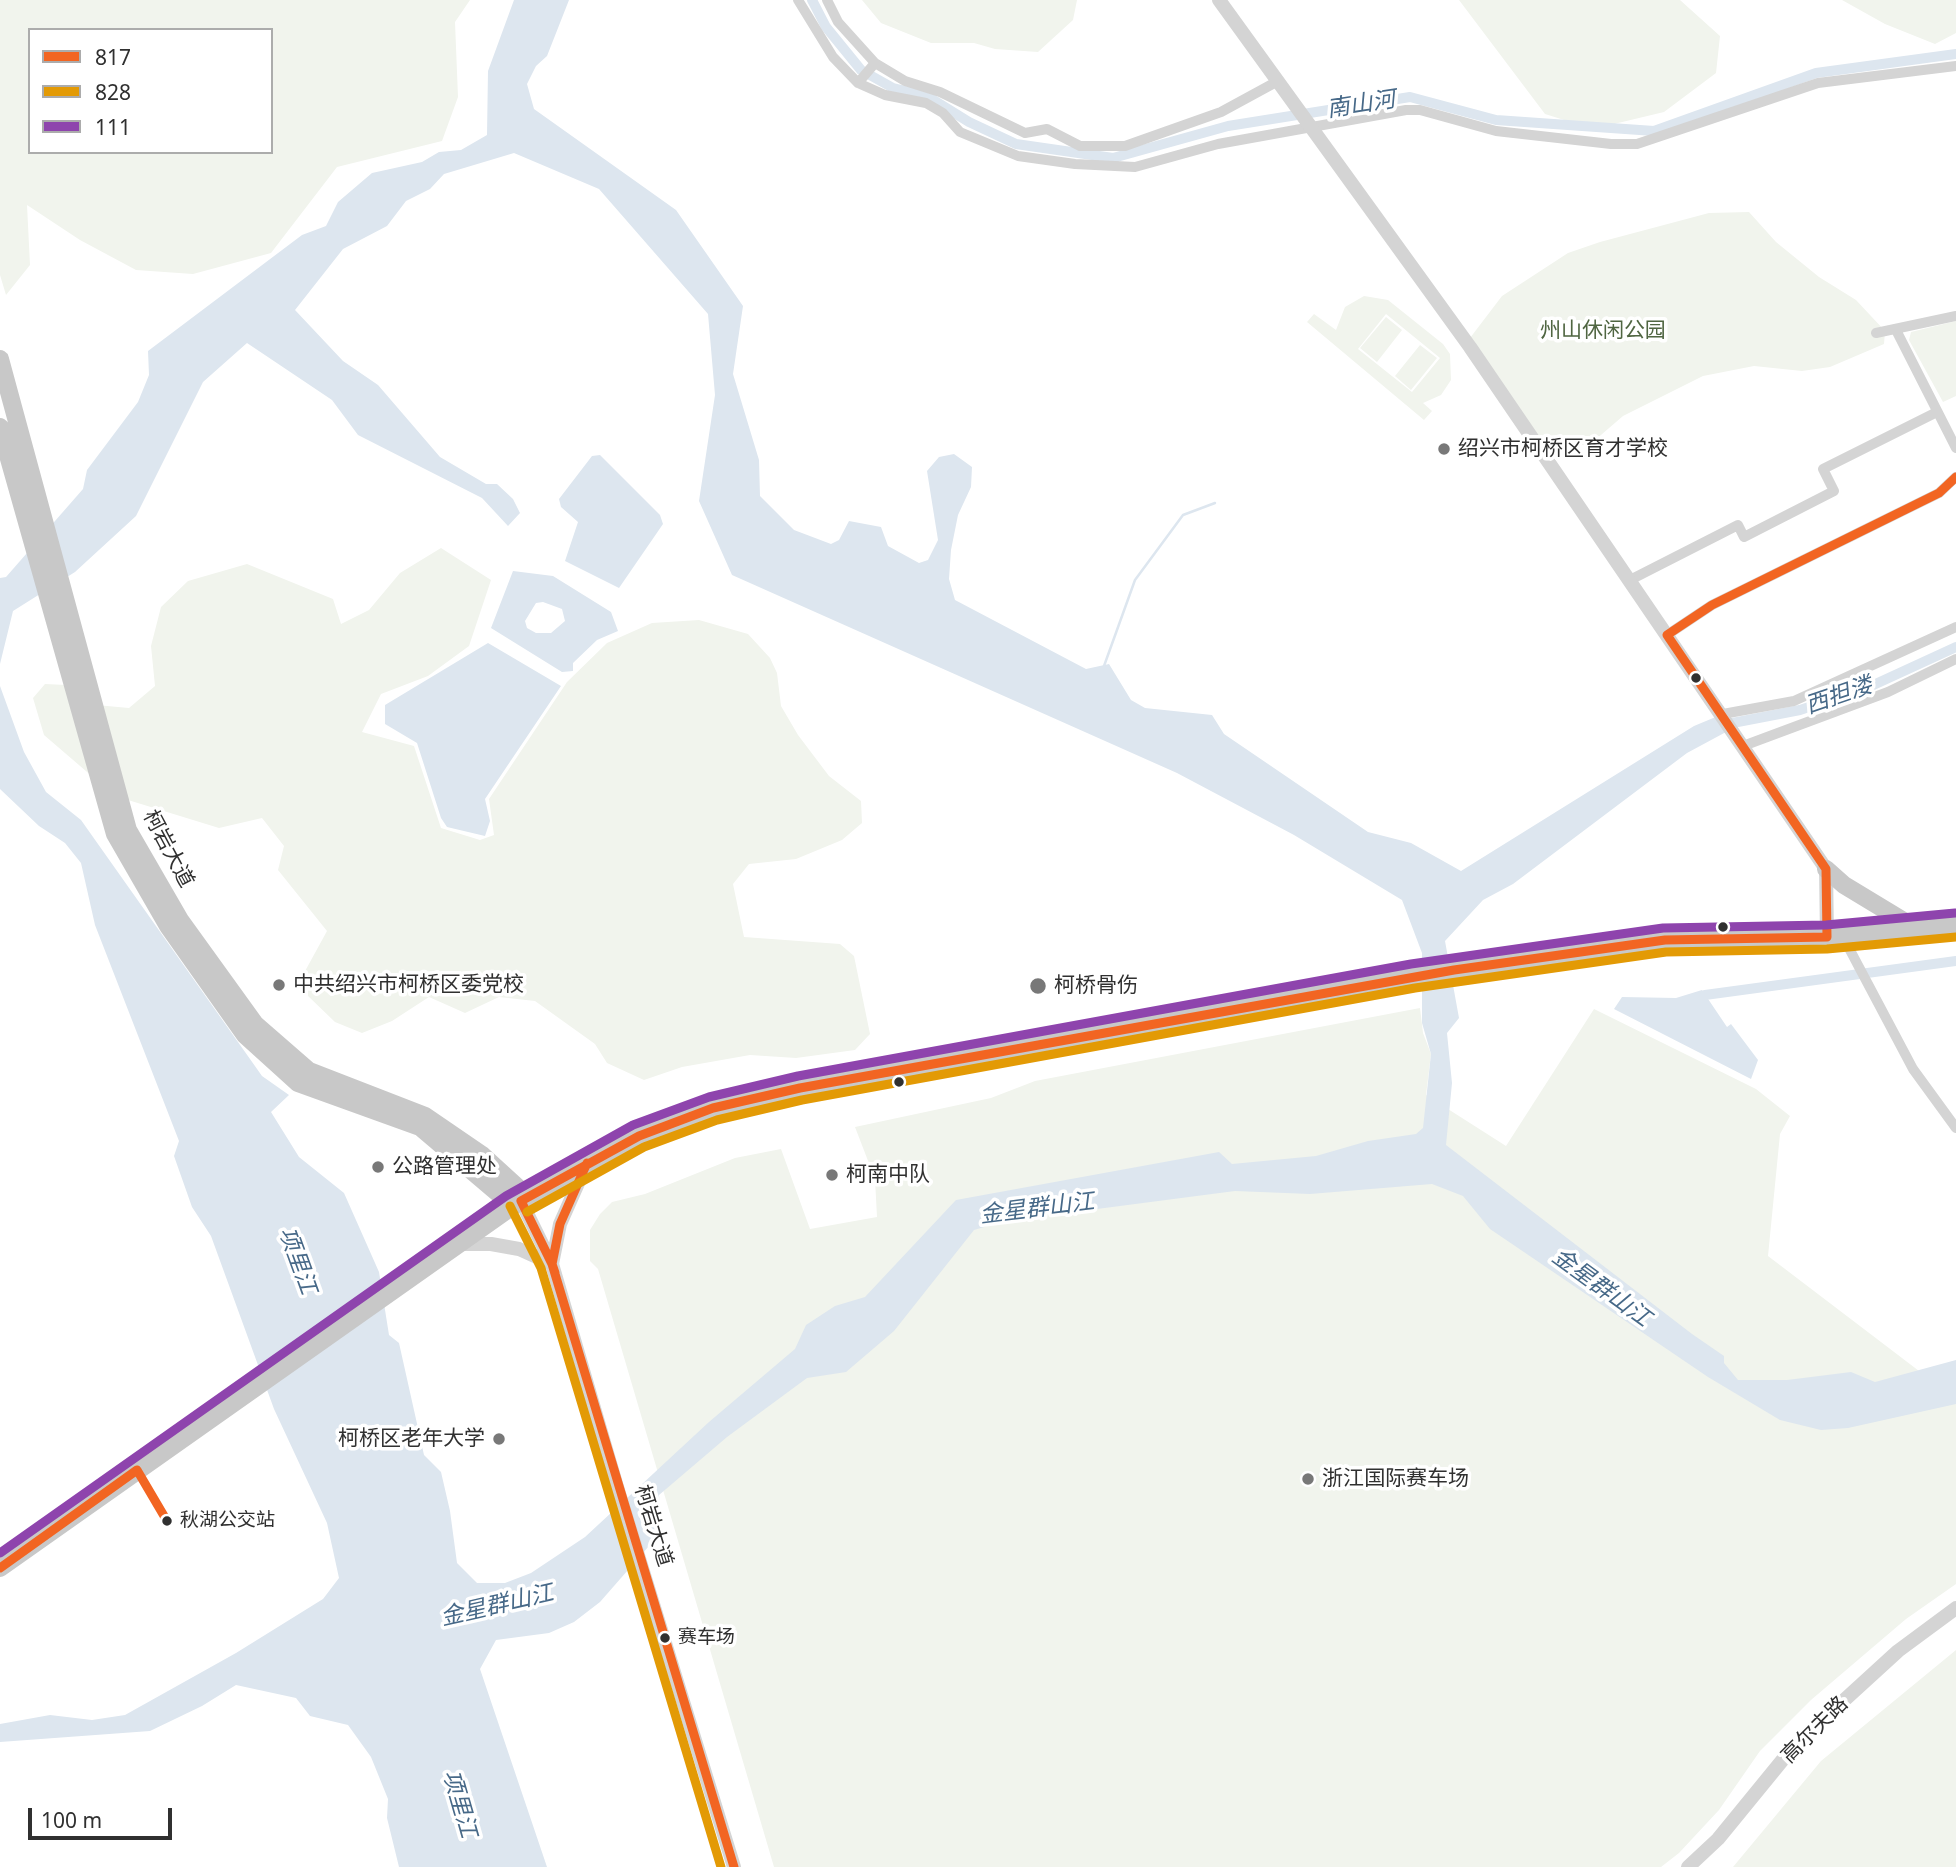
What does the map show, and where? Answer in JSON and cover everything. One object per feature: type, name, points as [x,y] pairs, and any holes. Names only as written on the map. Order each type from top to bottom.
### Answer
[{"type":"main road","name":"柯岩大道","points":[[0,359],[128,830],[180,920],[255,1024],[309,1071],[425,1116],[482,1155],[521,1202]]},
{"type":"main road","name":"柯岩大道","points":[[0,427],[52,621],[115,835],[168,926],[245,1035],[298,1083],[420,1127],[521,1202]]},
{"type":"main road","points":[[1826,869],[1844,885],[1920,931]]},
{"type":"main road","points":[[0,1569],[387,1293],[521,1202],[639,1136],[713,1108],[800,1088],[1413,976],[1665,940],[1834,936],[1920,931],[1956,925]]},
{"type":"street","points":[[798,0],[833,57],[858,83],[885,95],[926,103],[943,113],[960,132],[1018,156],[1074,164],[1135,167],[1218,144],[1406,110],[1420,110],[1496,131],[1611,144],[1637,144],[1818,83],[1956,66]]},
{"type":"street","points":[[827,0],[838,22],[875,63],[905,81],[940,92],[1025,133],[1046,129],[1080,146],[1125,146],[1221,112],[1278,81]]},
{"type":"street","points":[[1219,0],[1470,347],[1723,714],[1826,869],[1834,936],[1861,966],[1913,1069],[1956,1128]]},
{"type":"street","points":[[858,83],[875,63]]},
{"type":"street","points":[[1074,164],[1080,146]]},
{"type":"street","points":[[1876,333],[1956,316]]},
{"type":"street","points":[[1896,330],[1956,448]]},
{"type":"street","points":[[1630,580],[1738,525],[1744,537],[1834,491],[1823,469],[1937,412]]},
{"type":"street","points":[[1667,635],[1712,605],[1939,493],[1956,477]]},
{"type":"street","points":[[1723,714],[1794,701],[1956,627]]},
{"type":"street","points":[[1743,746],[1888,692],[1956,659]]},
{"type":"street","points":[[457,1244],[491,1244],[519,1249],[552,1264],[560,1224],[587,1163]]},
{"type":"street","name":"柯岩大道","points":[[521,1202],[552,1264],[617,1487],[734,1867]]},
{"type":"street","name":"高尔夫路","points":[[1688,1867],[1718,1839],[1794,1746],[1898,1651],[1956,1608]]},
{"type":"green space","points":[[0,0],[470,0],[455,22],[458,97],[442,141],[337,167],[271,253],[193,274],[136,270],[80,240],[27,205],[30,265],[6,295],[0,275]]},
{"type":"green space","points":[[862,0],[1077,0],[1073,20],[1038,52],[995,49],[974,43],[931,43],[881,23]]},
{"type":"green space","points":[[1459,0],[1680,0],[1720,36],[1716,73],[1664,112],[1593,129],[1545,114]]},
{"type":"green space","points":[[1842,0],[1956,0],[1956,33],[1935,44],[1885,24]]},
{"type":"green space","name":"州山休闲公园","points":[[1749,212],[1776,242],[1819,277],[1856,300],[1885,331],[1884,344],[1830,367],[1802,371],[1754,366],[1703,376],[1623,416],[1594,441],[1550,456],[1470,338],[1502,296],[1568,253],[1600,242],[1709,213]]},
{"type":"green space","points":[[1364,296],[1388,300],[1443,344],[1450,354],[1451,380],[1441,395],[1423,403],[1432,411],[1424,420],[1307,322],[1314,314],[1336,330],[1345,307]],"holes":[[[1386,314],[1440,358],[1412,392],[1358,349]]]},
{"type":"green space","points":[[1386,317],[1402,330],[1377,362],[1360,348]]},
{"type":"green space","points":[[1956,321],[1956,396],[1943,402],[1909,340],[1911,332]]},
{"type":"green space","points":[[1420,345],[1437,358],[1411,390],[1395,376]]},
{"type":"green space","points":[[441,548],[491,580],[469,646],[428,676],[381,694],[362,732],[414,746],[441,828],[480,840],[494,835],[489,799],[567,682],[607,643],[652,623],[699,620],[748,634],[770,658],[777,673],[781,706],[798,735],[829,776],[861,801],[862,823],[842,840],[796,859],[749,864],[733,884],[744,937],[840,944],[854,956],[870,1034],[855,1050],[796,1058],[750,1055],[682,1067],[644,1080],[607,1063],[595,1044],[535,1001],[499,997],[465,1013],[429,997],[392,1021],[362,1033],[335,1022],[308,996],[304,973],[327,931],[278,870],[284,846],[262,818],[219,828],[115,796],[44,735],[33,698],[45,684],[66,685],[96,705],[129,708],[155,686],[151,646],[161,607],[188,581],[247,564],[333,599],[341,624],[369,610],[400,573]]},
{"type":"green space","name":"浙江国际赛车场","points":[[1420,1008],[1423,1033],[1431,1054],[1426,1095],[1506,1146],[1594,1009],[1756,1089],[1790,1116],[1780,1134],[1768,1256],[1923,1374],[1956,1367],[1956,1584],[1906,1619],[1811,1700],[1760,1751],[1719,1810],[1679,1853],[1661,1867],[774,1867],[598,1269],[590,1261],[590,1230],[600,1214],[612,1202],[645,1194],[735,1158],[781,1149],[810,1229],[877,1217],[875,1179],[855,1127],[991,1098],[1035,1081]]},
{"type":"green space","points":[[1956,1650],[1956,1867],[1733,1867],[1821,1761]]},
{"type":"water","points":[[514,0],[569,0],[547,56],[536,66],[527,84],[534,109],[676,210],[743,306],[733,374],[759,460],[760,496],[794,530],[831,544],[839,540],[849,521],[881,527],[888,546],[919,563],[928,560],[938,540],[927,471],[939,457],[954,454],[972,467],[971,487],[958,515],[951,550],[949,579],[955,600],[1086,669],[1109,664],[1131,700],[1145,708],[1212,715],[1224,734],[1368,832],[1411,843],[1461,871],[1694,726],[1718,716],[1726,732],[1687,753],[1513,884],[1483,900],[1445,941],[1459,1018],[1447,1033],[1452,1083],[1446,1145],[1724,1356],[1724,1363],[1738,1380],[1787,1380],[1851,1372],[1875,1382],[1956,1360],[1956,1404],[1848,1428],[1821,1430],[1780,1420],[1708,1377],[1490,1229],[1463,1196],[1432,1184],[1310,1194],[1235,1191],[1074,1212],[1032,1213],[974,1230],[894,1331],[846,1372],[807,1378],[727,1437],[659,1495],[661,1521],[649,1546],[600,1602],[574,1622],[549,1633],[496,1640],[480,1669],[547,1867],[399,1867],[387,1818],[388,1799],[371,1757],[348,1725],[310,1716],[296,1698],[236,1685],[202,1706],[150,1731],[0,1742],[0,1724],[50,1715],[92,1720],[125,1715],[236,1653],[323,1599],[339,1578],[327,1523],[274,1409],[211,1236],[192,1207],[174,1156],[179,1141],[95,925],[81,863],[65,843],[39,826],[0,789],[0,686],[24,752],[46,792],[81,820],[262,1076],[289,1095],[271,1112],[299,1157],[344,1193],[379,1272],[389,1335],[399,1343],[424,1455],[441,1472],[450,1511],[457,1563],[477,1583],[505,1583],[531,1573],[585,1537],[709,1422],[795,1349],[806,1325],[835,1306],[865,1297],[956,1200],[1219,1152],[1232,1164],[1316,1156],[1368,1141],[1416,1134],[1423,1128],[1431,1054],[1422,1023],[1422,953],[1402,900],[1294,835],[1177,773],[732,575],[699,501],[715,395],[708,314],[599,189],[514,153],[444,174],[430,189],[406,201],[387,226],[343,249],[295,310],[343,361],[378,385],[440,457],[486,484],[497,484],[513,499],[520,513],[508,526],[482,498],[358,435],[332,400],[247,343],[203,382],[136,516],[75,572],[13,611],[0,664],[0,578],[6,577],[83,489],[87,470],[138,402],[149,375],[148,351],[302,235],[326,226],[338,202],[372,173],[422,162],[439,152],[461,150],[487,135],[488,71]]},
{"type":"water","points":[[600,455],[660,515],[663,524],[619,588],[565,561],[578,522],[561,507],[559,499],[592,456]]},
{"type":"water","points":[[513,571],[553,576],[611,612],[618,631],[597,640],[573,663],[573,671],[562,672],[491,628]],"holes":[[[543,602],[562,609],[565,621],[551,633],[536,633],[527,628],[525,621],[536,603]]]},
{"type":"water","points":[[488,643],[561,686],[485,799],[490,821],[485,836],[447,827],[441,818],[417,743],[385,724],[385,705]]},
{"type":"water","points":[[1702,990],[1727,1027],[1731,1024],[1758,1060],[1751,1079],[1614,1009],[1622,997],[1676,998]]},
{"type":"waterway","name":"南山河","points":[[812,0],[826,27],[861,70],[893,88],[927,96],[969,122],[1016,144],[1113,158],[1228,126],[1410,97],[1496,120],[1654,131],[1816,73],[1956,54]]},
{"type":"waterway","points":[[1104,666],[1135,580],[1183,515],[1215,503]]},
{"type":"waterway","name":"西担溇","points":[[1722,725],[1800,710],[1869,687],[1956,647]]},
{"type":"waterway","points":[[1705,995],[1956,961]]},
{"type":"transit line","name":"817","points":[[1667,635],[1712,605],[1939,493],[1956,477]]},
{"type":"transit line","name":"817","points":[[1667,635],[1826,869],[1827,937]]},
{"type":"transit line","name":"111","points":[[0,1553],[506,1196],[633,1125],[709,1097],[798,1076],[1411,964],[1663,928],[1826,925],[1955,913]]},
{"type":"transit line","name":"817","points":[[734,1867],[552,1264],[521,1201],[639,1136],[713,1108],[800,1088],[1454,970],[1665,940],[1827,937]]},
{"type":"transit line","name":"828","points":[[527,1212],[644,1147],[717,1120],[802,1100],[1415,988],[1666,952],[1827,949],[1956,937]]},
{"type":"transit line","name":"817","points":[[555,1273],[552,1264],[560,1224],[587,1163]]},
{"type":"transit line","name":"828","points":[[510,1206],[541,1268],[721,1867]]},
{"type":"transit line","name":"817","points":[[137,1470],[167,1521]]},
{"type":"transit line","name":"817","points":[[0,1568],[137,1470]]},
{"type":"place","name":"绍兴市柯桥区育才学校","points":[[1444,449]]},
{"type":"place","name":"中共绍兴市柯桥区委党校","points":[[279,985]]},
{"type":"place","name":"柯桥骨伤","points":[[1038,986]]},
{"type":"place","name":"公路管理处","points":[[378,1167]]},
{"type":"place","name":"柯南中队","points":[[832,1175]]},
{"type":"place","name":"柯桥区老年大学","points":[[499,1439]]},
{"type":"place","name":"浙江国际赛车场","points":[[1308,1479]]},
{"type":"place","name":"秋湖公交站","points":[[167,1521]]},
{"type":"place","name":"赛车场","points":[[665,1638]]},
{"type":"water label","name":"金星群山江","points":[[1037,1209]]},
{"type":"water label","name":"项里江","points":[[297,1261]]},
{"type":"water label","name":"金星群山江","points":[[1601,1288]]},
{"type":"water label","name":"金星群山江","points":[[497,1606]]},
{"type":"water label","name":"项里江","points":[[459,1804]]}]
